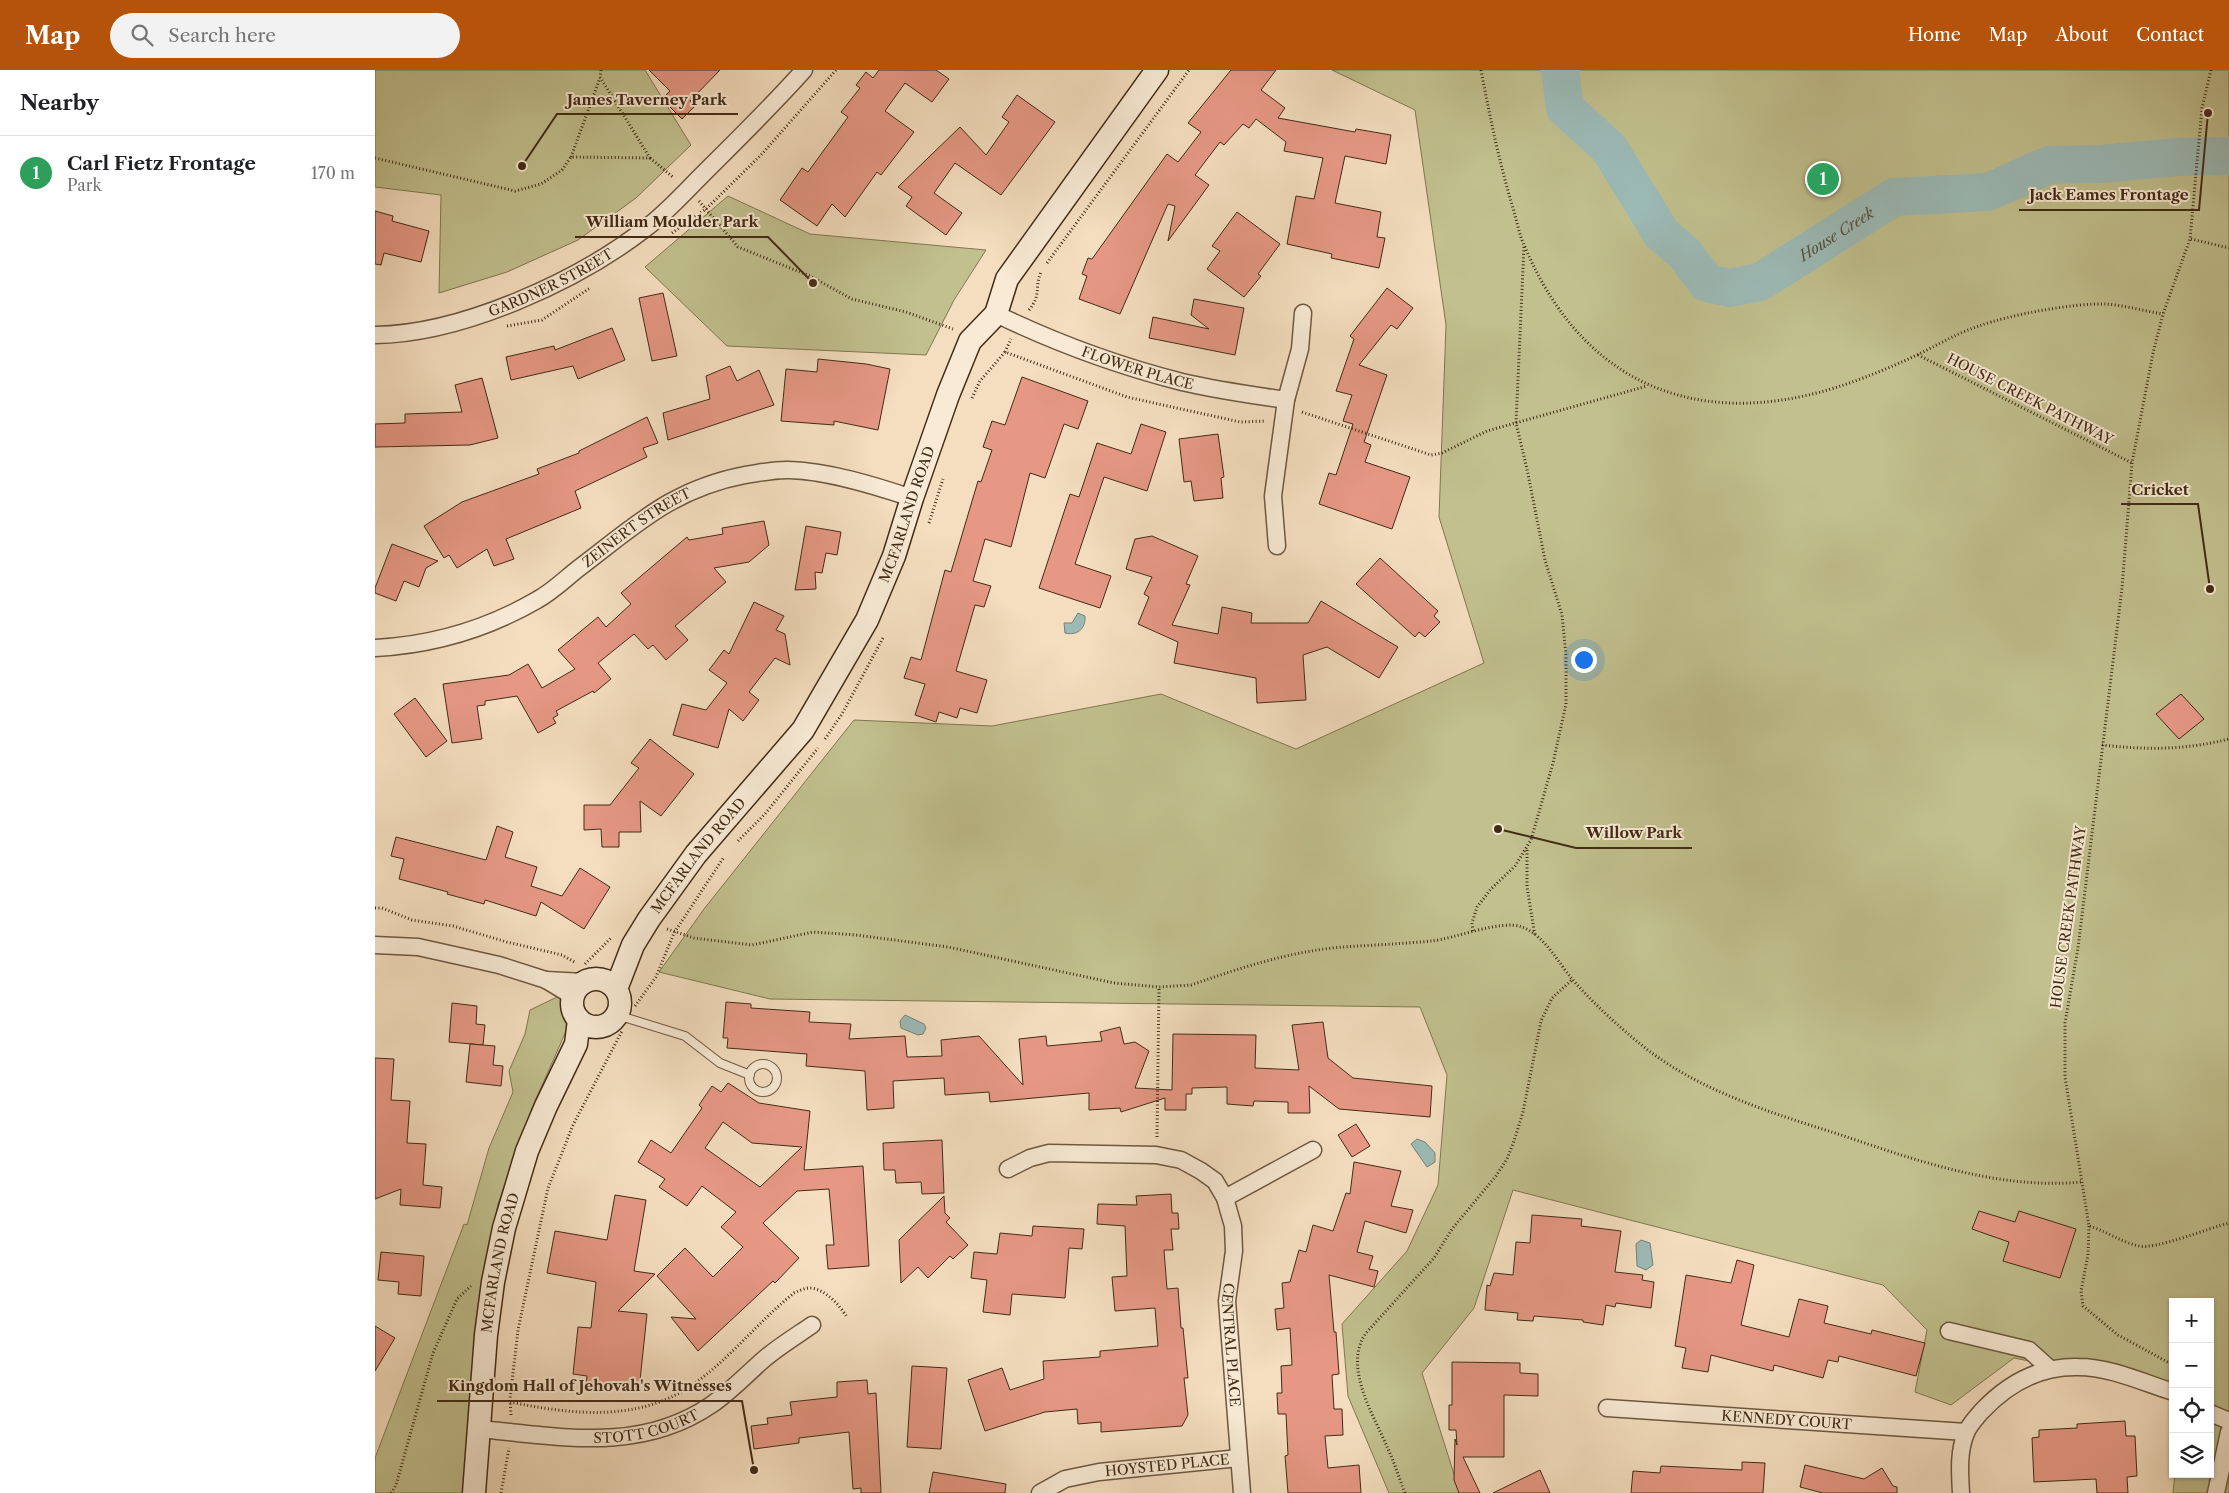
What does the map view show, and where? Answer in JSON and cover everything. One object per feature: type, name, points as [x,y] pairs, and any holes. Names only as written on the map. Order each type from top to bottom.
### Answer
[{"type":"street","name":"GARDNER STREET","points":[[375,335],[449,325],[557,282],[627,242],[647,227],[687,189],[766,112],[804,70]]},
{"type":"street","name":"MCFARLAND ROAD","points":[[474,1493],[486,1335],[493,1282],[504,1228],[520,1172],[546,1106],[576,1044],[591,999],[625,938],[649,919],[696,854],[803,730],[867,620],[894,556],[948,395],[970,342],[996,314],[1007,279],[1157,70]]},
{"type":"street","name":"FLOWER PLACE","points":[[996,314],[1105,358],[1181,382],[1286,400]]},
{"type":"street","points":[[1277,546],[1273,496],[1286,400],[1300,349],[1303,314]]},
{"type":"street","name":"ZEINERT STREET","points":[[375,648],[446,638],[497,620],[538,600],[647,516],[686,493],[708,484],[770,471],[790,470],[810,472],[879,487],[912,498]]},
{"type":"street","points":[[375,945],[418,947],[463,956],[546,980],[566,992],[591,999],[621,1002],[623,1017]]},
{"type":"street","points":[[1225,1198],[1313,1150]]},
{"type":"street","name":"CENTRAL PLACE","points":[[1008,1169],[1030,1158],[1049,1153],[1156,1155],[1181,1160],[1201,1170],[1215,1181],[1225,1198],[1233,1226],[1233,1251],[1227,1301],[1242,1493]]},
{"type":"street","name":"STOTT COURT","points":[[479,1429],[599,1439],[623,1438],[646,1434],[672,1425],[711,1405],[776,1350],[812,1324]]},
{"type":"street","points":[[1949,1331],[2029,1350],[2050,1369]]},
{"type":"street","points":[[1961,1493],[1961,1454],[1966,1432],[1990,1402],[2012,1384],[2036,1372],[2073,1367],[2097,1369],[2117,1373],[2169,1391]]},
{"type":"street","name":"KENNEDY COURT","points":[[1607,1408],[1966,1432]]},
{"type":"street","points":[[2214,1415],[2229,1421]]},
{"type":"street","points":[[2216,1493],[2229,1432]]},
{"type":"street","name":"HOYSTED PLACE","points":[[1040,1493],[1065,1479],[1099,1472],[1239,1458]]},
{"type":"lane","points":[[623,1017],[685,1036],[720,1063],[750,1075]]},
{"type":"path","points":[[375,158],[515,192],[541,184],[562,170],[571,157],[601,70]]},
{"type":"path","points":[[968,406],[980,382],[1005,352],[1018,324],[1033,305],[1038,293],[1040,274],[1189,70]]},
{"type":"path","points":[[1477,70],[1482,71]]},
{"type":"path","name":"HOUSE CREEK PATHWAY","points":[[2169,1363],[2118,1335],[2083,1306],[2081,1291],[2088,1255],[2089,1226],[2065,1077],[2065,1023],[2078,948],[2122,588],[2132,463],[2143,400],[2163,314],[2190,239],[2202,108],[2211,70]]},
{"type":"path","name":"HOUSE CREEK PATHWAY","points":[[1482,71],[1500,164],[1524,246],[1542,283],[1564,318],[1591,346],[1617,368],[1647,386],[1675,396],[1699,401],[1767,402],[1811,394],[1861,379],[1918,355],[1978,326],[2030,314],[2105,304],[2163,314]]},
{"type":"path","points":[[600,77],[650,158],[687,189],[738,247],[811,276],[852,299],[906,312],[951,328],[970,342]]},
{"type":"path","points":[[571,157],[650,158]]},
{"type":"path","points":[[2190,239],[2229,248]]},
{"type":"path","points":[[1473,931],[1474,917],[1482,900],[1515,866],[1527,850],[1535,829],[1565,716],[1566,655],[1562,614],[1545,560],[1516,423],[1524,246]]},
{"type":"path","points":[[1005,352],[1068,377],[1137,399],[1240,422],[1284,421]]},
{"type":"path","name":"HOUSE CREEK PATHWAY","points":[[1918,355],[2132,463]]},
{"type":"path","points":[[1286,400],[1298,411],[1431,455],[1442,453],[1487,430],[1647,386]]},
{"type":"path","points":[[926,530],[944,476]]},
{"type":"path","points":[[735,844],[765,814],[843,714],[884,637]]},
{"type":"path","points":[[2102,745],[2164,749],[2200,746],[2229,739]]},
{"type":"path","points":[[501,1493],[510,1432],[510,1402],[520,1322],[548,1188],[573,1124],[623,1017],[638,1001],[655,977],[674,933],[729,850]]},
{"type":"path","points":[[1527,850],[1527,888],[1535,936]]},
{"type":"path","points":[[375,908],[382,908],[412,920],[453,926],[507,942],[562,955],[582,967],[625,938]]},
{"type":"path","points":[[649,919],[674,933],[694,938],[752,945],[813,932],[856,934],[948,947],[1114,983],[1159,988],[1191,986],[1235,970],[1302,954],[1342,947],[1432,941],[1473,931],[1513,925],[1523,927],[1535,936],[1573,979],[1640,1044],[1679,1072],[1754,1106],[1900,1156],[1948,1168],[2029,1183],[2058,1184],[2081,1182]]},
{"type":"path","points":[[1405,1493],[1362,1390],[1358,1362],[1359,1347],[1366,1333],[1434,1258],[1452,1229],[1496,1176],[1507,1159],[1515,1142],[1523,1112],[1541,1021],[1552,998],[1573,979]]},
{"type":"path","points":[[1156,1155],[1159,988]]},
{"type":"path","points":[[2089,1226],[2142,1247],[2163,1244],[2229,1223]]},
{"type":"path","points":[[391,1493],[396,1485],[441,1330],[457,1299],[476,1282],[493,1282]]},
{"type":"path","points":[[510,1402],[592,1413],[644,1408],[667,1399],[699,1380],[794,1293],[814,1288],[840,1306],[847,1317]]},
{"type":"shaded area","points":[[375,70],[645,70],[691,145],[636,198],[578,240],[507,272],[439,293],[441,195],[375,187]]},
{"type":"shaded area","points":[[1332,70],[2229,70],[2229,1493],[2173,1493],[2175,1478],[2214,1478],[2214,1298],[2169,1298],[2169,1389],[2014,1358],[1951,1405],[1915,1392],[1927,1330],[1883,1285],[1513,1190],[1474,1308],[1422,1373],[1460,1493],[1389,1493],[1348,1396],[1342,1324],[1407,1251],[1438,1185],[1447,1075],[1420,1007],[770,999],[659,972],[704,909],[854,720],[992,726],[1161,694],[1296,749],[1484,663],[1439,517],[1446,325],[1415,110]]},
{"type":"shaded area","points":[[728,196],[810,234],[986,250],[954,300],[926,355],[727,346],[645,267]]},
{"type":"shaded area","points":[[557,997],[566,1002],[571,1020],[532,1108],[498,1204],[482,1282],[463,1493],[375,1493],[375,1458],[464,1224],[467,1225],[489,1148],[513,1092],[509,1071],[525,1034],[530,1010]]},
{"type":"water","points":[[1078,613],[1085,616],[1084,625],[1077,632],[1065,633],[1064,623],[1072,623]]},
{"type":"water","points":[[905,1015],[924,1024],[926,1028],[923,1034],[918,1035],[901,1028],[900,1021]]},
{"type":"water","points":[[1417,1139],[1425,1142],[1435,1153],[1435,1162],[1427,1167],[1411,1144]]},
{"type":"water","points":[[1641,1240],[1650,1243],[1653,1265],[1646,1270],[1637,1266],[1636,1244]]},
{"type":"building","points":[[649,70],[720,70],[690,101],[695,106],[682,119],[662,99],[670,91]]},
{"type":"building","points":[[879,70],[936,70],[949,79],[932,102],[905,83],[885,111],[914,132],[881,175],[877,172],[845,217],[832,204],[817,226],[780,200],[802,168],[808,172],[848,117],[841,112],[860,88],[856,85],[866,72],[873,78]]},
{"type":"building","points":[[1231,70],[1276,70],[1261,90],[1285,108],[1278,118],[1355,132],[1356,129],[1391,135],[1386,164],[1345,156],[1335,203],[1381,212],[1377,237],[1385,238],[1379,268],[1331,258],[1332,254],[1287,244],[1296,196],[1314,199],[1323,158],[1284,151],[1286,142],[1256,119],[1249,128],[1243,124],[1224,145],[1220,142],[1195,175],[1209,185],[1168,241],[1175,206],[1168,204],[1120,314],[1079,299],[1087,276],[1082,274],[1088,258],[1092,259],[1167,154],[1178,162],[1201,132],[1188,123]]},
{"type":"building","points":[[1017,95],[1055,122],[1001,195],[955,163],[934,193],[962,213],[946,235],[906,206],[912,197],[898,187],[960,127],[986,155],[1009,122],[1002,117]]},
{"type":"building","points":[[375,211],[393,216],[392,221],[429,231],[421,262],[384,253],[381,265],[375,264]]},
{"type":"building","points":[[1237,212],[1280,244],[1258,274],[1261,276],[1244,297],[1207,269],[1220,251],[1212,246]]},
{"type":"building","points":[[1387,288],[1413,308],[1397,329],[1391,325],[1359,365],[1387,375],[1364,442],[1371,445],[1365,462],[1410,477],[1392,529],[1319,504],[1329,473],[1336,475],[1353,424],[1343,421],[1352,395],[1336,391],[1354,339],[1350,336]]},
{"type":"building","points":[[663,293],[677,356],[652,361],[639,298]]},
{"type":"building","points":[[1194,299],[1244,308],[1235,355],[1149,338],[1153,317],[1209,329],[1191,315]]},
{"type":"building","points":[[612,328],[625,360],[578,379],[573,366],[511,380],[506,357],[554,346],[555,350]]},
{"type":"building","points":[[818,359],[866,364],[890,369],[878,430],[834,421],[834,425],[781,421],[786,369],[817,372]]},
{"type":"building","points":[[730,366],[737,381],[759,370],[774,405],[668,440],[663,413],[710,399],[706,376]]},
{"type":"building","points":[[1022,377],[1088,401],[1078,429],[1064,424],[1045,478],[1030,473],[1011,547],[985,539],[973,581],[991,586],[984,607],[975,605],[956,671],[987,680],[977,713],[960,708],[957,718],[939,712],[936,722],[915,715],[925,684],[904,678],[911,657],[921,660],[945,570],[951,572],[978,481],[981,482],[992,450],[983,447],[992,421],[1005,425]]},
{"type":"building","points":[[482,378],[498,438],[470,445],[375,447],[375,424],[405,423],[405,414],[462,412],[455,385]]},
{"type":"building","points":[[647,417],[658,443],[643,448],[647,457],[575,491],[581,508],[506,539],[514,559],[494,566],[487,549],[457,568],[449,555],[444,558],[424,526],[462,502],[539,474],[537,469],[579,453],[579,451]]},
{"type":"building","points":[[1141,424],[1166,432],[1147,491],[1104,477],[1075,564],[1111,576],[1100,608],[1039,588],[1070,494],[1079,497],[1097,443],[1131,454]]},
{"type":"building","points":[[1218,434],[1224,477],[1221,478],[1223,498],[1194,501],[1191,481],[1184,482],[1179,439]]},
{"type":"building","points":[[764,521],[769,545],[749,562],[714,568],[726,582],[675,626],[688,640],[666,660],[653,645],[648,649],[634,634],[598,663],[611,679],[594,693],[593,691],[556,711],[558,715],[553,718],[556,723],[538,733],[517,696],[485,701],[485,705],[477,706],[482,739],[452,743],[443,684],[509,675],[528,664],[542,688],[575,669],[558,650],[598,617],[606,627],[631,604],[621,593],[687,537],[689,540],[723,534],[722,528]]},
{"type":"building","points":[[806,526],[841,532],[837,555],[826,553],[822,573],[815,572],[816,589],[795,590]]},
{"type":"building","points":[[1152,536],[1198,556],[1186,584],[1190,585],[1172,625],[1218,634],[1222,607],[1252,613],[1251,623],[1308,623],[1321,601],[1398,647],[1379,678],[1327,647],[1303,655],[1306,700],[1257,703],[1256,678],[1174,663],[1178,642],[1138,624],[1149,597],[1144,594],[1152,577],[1126,569],[1135,539]]},
{"type":"building","points":[[392,544],[438,561],[426,568],[419,587],[404,581],[396,601],[375,593],[375,588]]},
{"type":"building","points":[[1380,558],[1438,611],[1434,616],[1440,622],[1425,637],[1419,632],[1415,637],[1356,584]]},
{"type":"building","points":[[754,602],[784,616],[776,630],[785,634],[790,665],[775,658],[749,692],[759,700],[743,721],[729,709],[718,748],[673,735],[682,704],[706,710],[727,683],[709,670],[724,650],[729,654]]},
{"type":"building","points":[[2181,694],[2204,719],[2179,739],[2156,714]]},
{"type":"building","points":[[415,698],[447,741],[426,757],[394,714]]},
{"type":"building","points":[[650,739],[694,774],[661,816],[640,801],[641,832],[619,832],[619,847],[602,847],[601,829],[584,830],[584,805],[610,805],[639,768],[631,763]]},
{"type":"building","points":[[497,826],[513,832],[505,857],[537,867],[531,886],[562,896],[580,868],[610,887],[584,929],[541,902],[536,916],[485,900],[484,904],[399,879],[404,859],[391,856],[396,837],[486,860]]},
{"type":"building","points":[[726,1002],[751,1004],[751,1008],[810,1012],[809,1022],[851,1024],[849,1039],[905,1036],[907,1057],[942,1056],[941,1040],[979,1036],[1023,1085],[1019,1039],[1046,1036],[1047,1046],[1102,1041],[1100,1032],[1120,1027],[1124,1044],[1135,1042],[1149,1051],[1135,1088],[1172,1090],[1173,1034],[1256,1035],[1255,1068],[1299,1070],[1292,1025],[1323,1022],[1328,1058],[1353,1078],[1432,1086],[1430,1117],[1339,1109],[1309,1086],[1310,1113],[1288,1113],[1288,1102],[1254,1101],[1253,1106],[1227,1104],[1227,1087],[1192,1088],[1192,1094],[1186,1094],[1186,1110],[1165,1110],[1165,1098],[1121,1112],[1120,1108],[1089,1110],[1089,1093],[990,1102],[989,1092],[945,1095],[944,1078],[893,1081],[894,1108],[867,1110],[865,1071],[806,1066],[807,1054],[727,1048],[728,1038],[723,1038]]},
{"type":"building","points":[[452,1003],[477,1006],[476,1024],[485,1025],[483,1045],[449,1042]]},
{"type":"building","points":[[470,1044],[495,1046],[493,1065],[503,1066],[501,1086],[466,1082]]},
{"type":"building","points":[[375,1058],[394,1059],[391,1100],[410,1101],[407,1143],[426,1144],[423,1185],[442,1187],[440,1208],[400,1205],[401,1189],[375,1199]]},
{"type":"building","points":[[728,1083],[759,1103],[810,1111],[804,1170],[863,1166],[869,1266],[828,1269],[826,1245],[834,1245],[829,1189],[797,1191],[763,1223],[799,1258],[775,1283],[773,1281],[698,1351],[671,1317],[696,1319],[657,1276],[685,1248],[713,1277],[743,1247],[721,1227],[736,1212],[702,1186],[687,1206],[659,1187],[665,1179],[638,1162],[651,1140],[671,1153],[702,1108],[699,1105],[712,1086],[721,1092]],"holes":[[[723,1122],[752,1143],[802,1147],[760,1187],[705,1148]]]},
{"type":"building","points":[[1356,1124],[1370,1146],[1352,1157],[1338,1135]]},
{"type":"building","points":[[942,1140],[944,1193],[922,1194],[921,1182],[896,1183],[895,1170],[884,1170],[883,1143]]},
{"type":"building","points":[[1354,1162],[1401,1171],[1391,1206],[1413,1210],[1406,1233],[1365,1221],[1357,1252],[1373,1256],[1369,1269],[1378,1271],[1374,1287],[1329,1275],[1339,1374],[1332,1375],[1334,1409],[1342,1409],[1343,1435],[1325,1436],[1328,1468],[1359,1465],[1361,1493],[1288,1493],[1285,1456],[1288,1455],[1286,1414],[1278,1414],[1277,1393],[1282,1393],[1281,1366],[1292,1365],[1290,1328],[1277,1330],[1275,1309],[1284,1308],[1282,1283],[1290,1282],[1299,1250],[1306,1252],[1313,1225],[1333,1231],[1346,1193],[1350,1194]]},
{"type":"building","points":[[1171,1194],[1172,1213],[1178,1213],[1179,1229],[1171,1229],[1173,1250],[1164,1250],[1167,1289],[1178,1288],[1181,1328],[1183,1328],[1188,1378],[1184,1378],[1188,1415],[1182,1426],[1101,1432],[1101,1422],[1078,1424],[1077,1409],[1045,1412],[985,1431],[968,1380],[1002,1368],[1010,1390],[1044,1379],[1043,1361],[1100,1357],[1100,1351],[1158,1346],[1155,1308],[1115,1311],[1112,1277],[1127,1276],[1125,1226],[1097,1224],[1098,1204],[1137,1205],[1136,1196]]},
{"type":"building","points":[[615,1195],[646,1200],[634,1271],[655,1274],[618,1311],[647,1314],[639,1390],[586,1385],[587,1376],[573,1374],[578,1327],[591,1328],[596,1282],[547,1273],[555,1231],[607,1240]]},
{"type":"building","points":[[944,1196],[945,1213],[950,1218],[946,1222],[968,1245],[953,1259],[950,1256],[928,1278],[918,1267],[901,1283],[899,1240]]},
{"type":"building","points":[[1979,1211],[2015,1222],[2019,1211],[2076,1229],[2060,1278],[2003,1261],[2009,1242],[1972,1229]]},
{"type":"building","points":[[1532,1215],[1582,1219],[1581,1226],[1621,1231],[1615,1272],[1643,1275],[1642,1280],[1654,1282],[1651,1308],[1616,1303],[1615,1307],[1606,1305],[1603,1325],[1583,1322],[1583,1320],[1534,1316],[1533,1321],[1517,1320],[1518,1313],[1485,1310],[1487,1285],[1490,1286],[1494,1273],[1513,1275],[1516,1242],[1530,1243]]},
{"type":"building","points":[[1033,1226],[1084,1229],[1082,1249],[1069,1248],[1065,1298],[1012,1294],[1010,1315],[983,1312],[987,1280],[971,1278],[974,1252],[997,1254],[1000,1233],[1032,1236]]},
{"type":"building","points":[[381,1252],[424,1256],[421,1296],[398,1294],[399,1282],[378,1280]]},
{"type":"building","points":[[1737,1260],[1754,1265],[1741,1325],[1789,1337],[1799,1299],[1828,1306],[1824,1323],[1871,1334],[1872,1330],[1925,1343],[1916,1376],[1839,1356],[1838,1362],[1828,1360],[1823,1378],[1774,1365],[1773,1371],[1711,1355],[1708,1372],[1682,1368],[1686,1348],[1675,1346],[1686,1275],[1731,1283]]},
{"type":"building","points":[[375,1326],[395,1338],[375,1371]]},
{"type":"building","points":[[1452,1362],[1520,1363],[1520,1373],[1538,1374],[1538,1396],[1504,1395],[1504,1457],[1463,1457],[1480,1493],[1459,1493],[1454,1480],[1455,1439],[1457,1445],[1456,1430],[1449,1430],[1449,1405],[1452,1405]]},
{"type":"building","points":[[912,1366],[947,1368],[941,1449],[907,1447]]},
{"type":"building","points":[[867,1380],[868,1394],[876,1393],[881,1493],[861,1493],[861,1488],[853,1489],[849,1432],[799,1438],[799,1443],[754,1449],[751,1426],[768,1424],[767,1418],[792,1415],[790,1402],[837,1397],[837,1382]]},
{"type":"building","points":[[2125,1421],[2126,1436],[2135,1436],[2137,1476],[2127,1477],[2128,1493],[2097,1493],[2096,1479],[2034,1482],[2032,1438],[2039,1437],[2039,1430],[2077,1428],[2077,1424]]},
{"type":"building","points":[[1742,1462],[1765,1463],[1763,1493],[1631,1493],[1633,1471],[1660,1473],[1661,1466],[1742,1470]]},
{"type":"building","points":[[1805,1465],[1864,1479],[1882,1468],[1893,1486],[1897,1487],[1897,1493],[1823,1493],[1800,1487]]},
{"type":"building","points":[[1540,1470],[1550,1493],[1493,1493]]},
{"type":"building","points":[[933,1472],[1006,1484],[1005,1493],[929,1493]]},
{"type":"waterway","name":"House Creek","points":[[1560,70],[1565,108],[1609,148],[1661,233],[1685,254],[1707,283],[1729,288],[1760,282],[1894,197],[1988,192],[2049,165],[2102,164],[2178,157],[2229,156]]},
{"type":"place","name":"Jack Eames Frontage","points":[[2208,113]]},
{"type":"place","name":"James Taverney Park","points":[[522,166]]},
{"type":"place","name":"Carl Fietz Frontage","points":[[1823,179]]},
{"type":"place","name":"William Moulder Park","points":[[813,283]]},
{"type":"place","name":"Cricket","points":[[2210,589]]},
{"type":"place","name":"Willow Park","points":[[1498,829]]},
{"type":"place","name":"Kingdom Hall of Jehovah's Witnesses","points":[[754,1470]]}]
